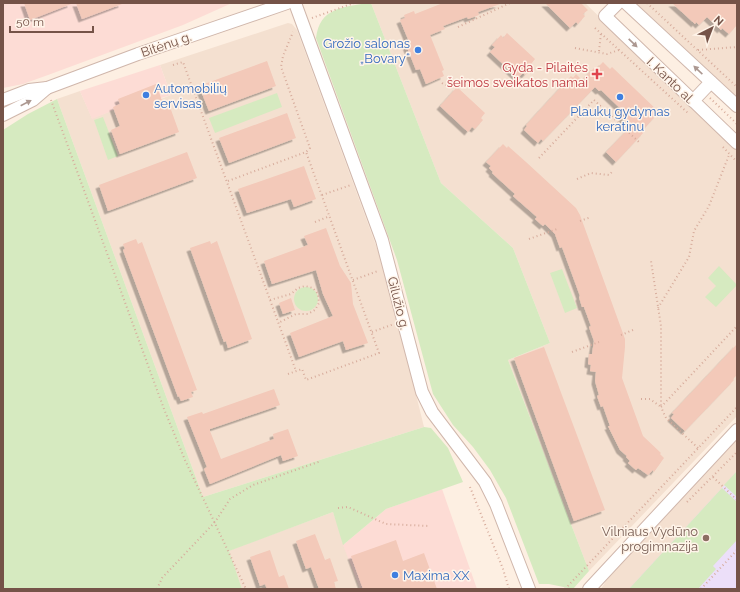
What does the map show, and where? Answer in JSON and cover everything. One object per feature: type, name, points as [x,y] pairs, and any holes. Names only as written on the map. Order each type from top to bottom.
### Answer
[{"type":"street","name":"Bitėnų g.","points":[[3,100],[29,90],[47,88],[138,54],[287,3]]},
{"type":"street","name":"Gilužio g.","points":[[295,3],[362,181],[390,267],[422,392],[432,412],[485,482],[496,504],[529,589]]},
{"type":"street","name":"I. Kanto al.","points":[[618,3],[605,16],[732,139]]},
{"type":"street","name":"I. Kanto al.","points":[[626,3],[737,106]]},
{"type":"street","points":[[693,101],[711,82]]},
{"type":"street","name":"Bitėnų g.","points":[[3,115],[33,100],[47,88]]},
{"type":"street","points":[[588,589],[737,430]]},
{"type":"path","points":[[228,181],[306,152],[310,148],[281,67],[283,56],[292,33],[302,21],[354,3]]},
{"type":"path","points":[[458,28],[510,3]]},
{"type":"path","points":[[648,3],[737,88]]},
{"type":"path","points":[[595,28],[695,119]]},
{"type":"path","points":[[599,52],[601,33]]},
{"type":"path","points":[[697,50],[737,47]]},
{"type":"path","points":[[575,48],[607,54],[619,50]]},
{"type":"path","points":[[174,65],[183,62],[228,181],[296,371]]},
{"type":"path","points":[[442,83],[446,86],[458,86],[465,82]]},
{"type":"path","points":[[51,100],[164,409],[185,460],[246,589]]},
{"type":"path","points":[[539,158],[594,100],[640,143]]},
{"type":"path","points":[[658,308],[689,257],[694,230],[709,206],[729,155],[732,139]]},
{"type":"path","points":[[288,374],[302,369],[306,380],[379,353],[306,152]]},
{"type":"path","points":[[729,155],[737,162]]},
{"type":"path","points":[[577,180],[591,174],[609,175],[612,172]]},
{"type":"path","points":[[322,195],[362,181]]},
{"type":"path","points":[[315,222],[330,216]]},
{"type":"path","points":[[580,221],[592,217]]},
{"type":"path","points":[[529,239],[557,229]]},
{"type":"path","points":[[651,261],[661,326],[661,407],[666,418],[698,448]]},
{"type":"path","points":[[353,280],[390,267]]},
{"type":"path","points":[[270,300],[291,294],[298,288],[306,286],[313,288],[318,294],[319,303],[315,310],[308,314],[296,314],[278,323]]},
{"type":"path","points":[[372,332],[404,320]]},
{"type":"path","points":[[661,407],[737,326]]},
{"type":"path","points":[[621,334],[633,330]]},
{"type":"path","points":[[572,352],[599,342]]},
{"type":"path","points":[[641,399],[650,399],[661,407]]},
{"type":"path","points":[[565,589],[737,407]]},
{"type":"path","points":[[157,589],[162,578],[215,522],[230,499],[253,485],[284,473],[320,462]]},
{"type":"path","points":[[713,477],[737,500]]},
{"type":"path","points":[[470,487],[503,569],[509,589]]},
{"type":"path","points":[[338,508],[348,507],[386,524],[429,526]]},
{"type":"path","points":[[701,589],[737,550]]},
{"type":"path","points":[[544,589],[552,589]]},
{"type":"shaded area","points":[[3,3],[232,3],[183,25],[23,84],[3,88]]},
{"type":"shaded area","points":[[371,3],[585,3],[737,149],[737,416],[589,571],[508,360],[550,343],[513,248],[441,183]]},
{"type":"shaded area","points":[[636,3],[737,3],[737,97]]},
{"type":"shaded area","points":[[288,23],[292,24],[297,30],[378,251],[393,301],[424,427],[203,497],[57,99],[80,91],[92,118],[114,110],[116,117],[171,95],[160,65]]},
{"type":"shaded area","points":[[160,65],[171,95],[161,98],[162,101],[116,117],[114,110],[92,119],[80,91]]},
{"type":"shaded area","points":[[737,438],[737,589],[601,589],[611,573]]},
{"type":"shaded area","name":"Vilniaus Vydūno progimnazija","points":[[737,471],[737,589],[629,589],[722,488]]},
{"type":"shaded area","points":[[442,489],[477,589],[360,589],[343,545],[386,509]]},
{"type":"shaded area","points":[[333,512],[360,589],[242,589],[228,551]]},
{"type":"green space","points":[[371,3],[441,183],[513,248],[550,343],[508,360],[589,571],[573,589],[549,584],[539,584],[506,498],[490,470],[473,447],[453,425],[433,394],[397,260],[316,38],[318,28],[327,15],[340,8]]},
{"type":"green space","points":[[277,93],[282,107],[215,133],[209,118]]},
{"type":"green space","points":[[57,99],[203,497],[424,427],[431,428],[448,448],[463,482],[386,509],[343,545],[333,512],[229,551],[242,589],[3,589],[3,130],[28,114]]},
{"type":"green space","points":[[103,117],[118,156],[108,160],[94,120]]},
{"type":"green space","points":[[719,266],[737,285],[716,307],[705,297],[716,286],[708,278]]},
{"type":"green space","points":[[562,269],[577,308],[565,313],[550,273]]},
{"type":"green space","points":[[306,287],[315,290],[318,299],[315,308],[306,311],[297,308],[294,299],[297,290]]},
{"type":"green space","points":[[737,471],[737,497],[724,485]]},
{"type":"green space","name":"Vilniaus Vydūno progimnazija","points":[[722,488],[737,502],[737,540],[713,566],[716,569],[698,589],[629,589]]},
{"type":"building","points":[[24,3],[71,3],[71,4],[30,20]]},
{"type":"building","points":[[76,3],[122,3],[122,4],[82,19]]},
{"type":"building","points":[[443,3],[500,4],[478,12],[479,15],[468,19],[467,17],[443,26],[445,29],[430,35],[444,70],[442,71],[444,76],[426,84],[420,69],[416,70],[406,45],[410,44],[400,20],[405,18],[404,15],[414,11],[415,14]]},
{"type":"building","points":[[545,3],[581,3],[588,10],[583,14],[585,16],[578,24],[576,22],[570,28]]},
{"type":"building","points":[[672,3],[737,3],[737,25],[729,34],[722,28],[721,30],[707,17],[699,25],[696,22],[695,24]]},
{"type":"building","points":[[507,33],[535,59],[531,64],[533,66],[525,75],[523,73],[518,78],[490,52],[495,47],[492,45],[501,35],[503,38]]},
{"type":"building","points":[[267,61],[276,86],[209,111],[199,86]]},
{"type":"building","points":[[603,62],[610,69],[612,67],[659,112],[643,130],[644,132],[616,162],[606,152],[631,126],[622,118],[625,115],[621,111],[622,110],[601,90],[599,91],[595,87],[543,141],[541,139],[538,143],[524,130],[527,126],[526,125],[571,76],[573,78],[576,74],[582,80],[595,67],[597,68]]},
{"type":"building","points":[[156,84],[165,109],[170,107],[179,132],[120,154],[111,130],[120,126],[113,107],[120,104],[118,99]]},
{"type":"building","points":[[457,87],[485,113],[481,118],[483,120],[475,129],[472,127],[468,132],[440,106]]},
{"type":"building","points":[[287,113],[296,138],[229,163],[219,138]]},
{"type":"building","points":[[503,144],[507,148],[508,146],[576,208],[580,215],[625,339],[622,378],[643,436],[661,453],[660,454],[664,458],[654,472],[653,470],[648,475],[638,468],[636,470],[628,463],[630,461],[620,450],[608,426],[610,426],[603,406],[601,407],[597,396],[599,395],[595,381],[596,372],[590,371],[591,365],[588,364],[589,354],[592,354],[594,341],[589,327],[591,326],[584,307],[582,307],[580,296],[562,247],[560,248],[555,234],[545,224],[543,226],[535,219],[537,217],[513,196],[515,194],[492,173],[493,172],[489,168],[491,166],[486,162]]},
{"type":"building","points":[[187,152],[197,178],[108,211],[99,185]]},
{"type":"building","points":[[304,166],[316,199],[294,207],[291,199],[247,213],[238,189]]},
{"type":"building","points":[[326,228],[340,266],[351,283],[353,304],[368,343],[346,350],[343,341],[299,357],[290,333],[333,316],[323,294],[316,270],[272,284],[264,261],[308,245],[304,236]]},
{"type":"building","points":[[136,239],[138,244],[142,242],[197,390],[191,392],[193,397],[181,401],[179,396],[178,397],[123,250],[125,249],[123,244]]},
{"type":"building","points":[[210,241],[211,244],[217,241],[252,339],[228,348],[226,341],[224,342],[190,248]]},
{"type":"building","points":[[291,298],[295,310],[283,314],[279,303]]},
{"type":"building","points":[[737,344],[737,375],[733,379],[734,380],[685,431],[671,418],[674,414],[672,413]]},
{"type":"building","points":[[544,347],[605,510],[574,521],[514,358]]},
{"type":"building","points":[[274,389],[280,405],[210,429],[210,431],[221,459],[274,439],[273,434],[288,429],[298,456],[283,461],[281,455],[210,484],[204,469],[207,467],[187,417],[202,412],[203,414]]},
{"type":"building","points":[[315,534],[325,560],[330,558],[338,581],[334,582],[336,589],[319,589],[311,567],[306,569],[296,541]]},
{"type":"building","name":"Maxima XX","points":[[396,540],[403,561],[424,553],[437,589],[363,589],[351,556]]},
{"type":"building","points":[[270,550],[279,577],[284,575],[289,589],[267,589],[265,584],[260,586],[250,557]]},
{"type":"place","name":"Grožio salonas „Bovary“","points":[[418,50]]},
{"type":"place","name":"Gyda - Pilaitės šeimos sveikatos namai","points":[[597,74]]},
{"type":"place","name":"Automobilių servisas","points":[[146,95]]},
{"type":"place","name":"Plaukų gydymas keratinu","points":[[620,97]]},
{"type":"place","name":"Vilniaus Vydūno progimnazija","points":[[706,538]]},
{"type":"place","name":"Maxima XX","points":[[395,575]]}]
